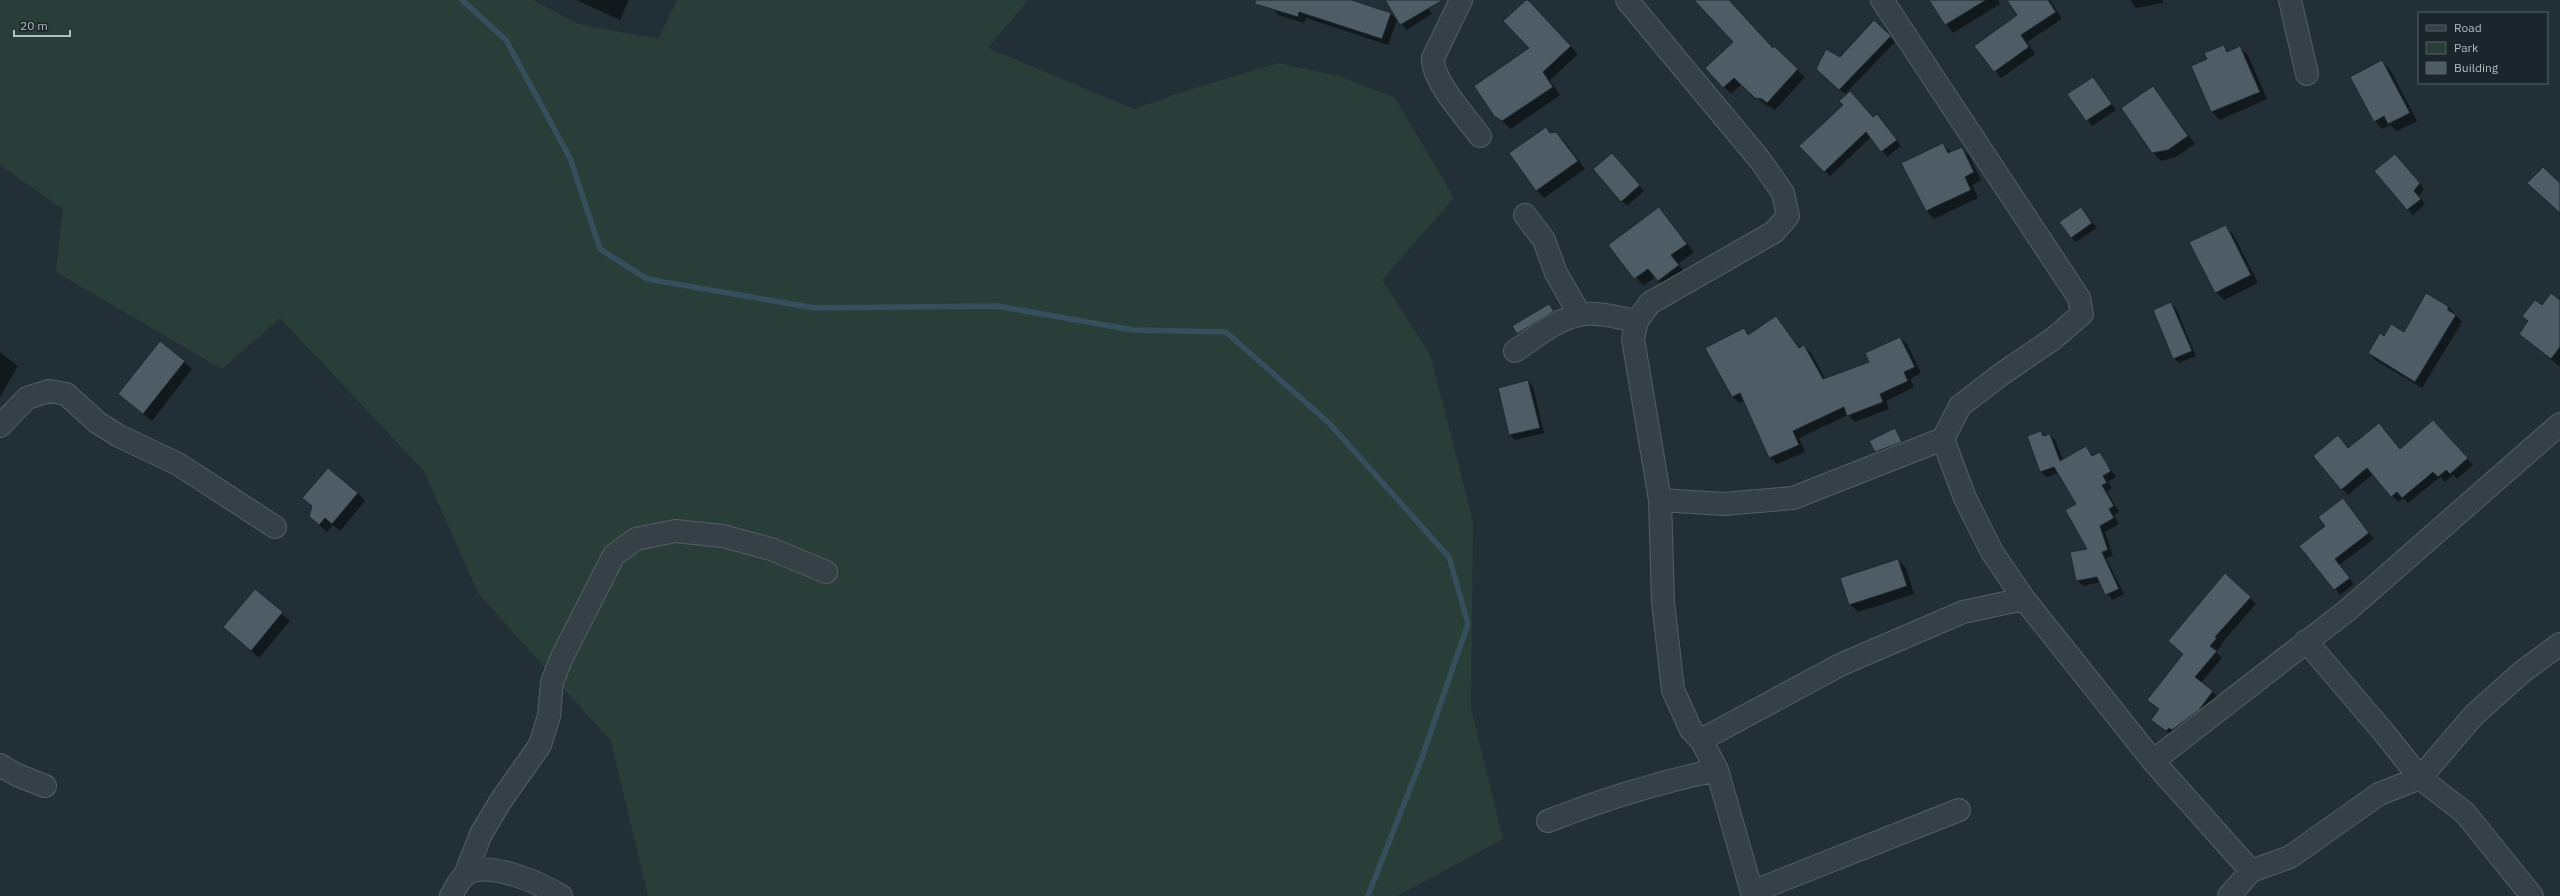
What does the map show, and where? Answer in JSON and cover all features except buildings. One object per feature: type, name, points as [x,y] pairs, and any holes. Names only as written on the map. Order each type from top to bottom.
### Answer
[{"type":"street","points":[[1461,0],[1433,58],[1433,66],[1437,78],[1480,136]]},
{"type":"street","points":[[1628,0],[1760,160],[1783,193],[1788,216],[1774,232],[1650,303],[1637,321],[1633,339],[1660,500],[1663,602],[1673,690],[1691,730],[1701,740],[1717,770],[1753,894],[1959,810]]},
{"type":"street","points":[[1660,500],[1724,504],[1793,498],[1943,439],[1960,406],[2003,373],[2053,339],[2082,314],[2079,298],[1882,0]]},
{"type":"street","points":[[2290,0],[2307,74]]},
{"type":"street","points":[[1525,215],[1544,240],[1556,274],[1580,315]]},
{"type":"street","points":[[1515,351],[1560,321],[1580,315],[1604,315],[1637,321]]},
{"type":"street","points":[[0,426],[27,398],[49,391],[66,394],[98,423],[119,436],[178,464],[275,527]]},
{"type":"street","points":[[2153,761],[2349,609],[2560,424]]},
{"type":"street","points":[[1943,439],[1965,498],[1992,552],[2024,599],[2153,761],[2251,871]]},
{"type":"street","points":[[451,896],[465,875],[481,834],[500,802],[540,745],[549,716],[552,682],[559,664],[614,555],[636,539],[675,531],[723,536],[764,547],[826,572]]},
{"type":"street","points":[[1701,740],[1840,665],[1963,612],[2024,599]]},
{"type":"street","points":[[2306,641],[2386,735],[2420,778],[2465,813],[2532,896]]},
{"type":"street","points":[[2229,896],[2251,871],[2290,857],[2379,794],[2420,778],[2474,715],[2522,672],[2560,644]]},
{"type":"street","points":[[0,765],[17,776],[46,786]]},
{"type":"street","points":[[1548,821],[1606,798],[1663,781],[1717,770]]},
{"type":"street","points":[[465,875],[476,871],[492,870],[523,878],[561,896]]},
{"type":"green space","points":[[0,0],[533,0],[578,24],[658,39],[677,0],[1028,0],[988,48],[1134,109],[1188,90],[1278,63],[1339,76],[1395,98],[1454,198],[1382,280],[1430,354],[1473,521],[1471,708],[1503,839],[1397,896],[648,896],[611,741],[478,593],[424,471],[280,318],[222,369],[56,272],[63,209],[0,165]]},
{"type":"waterway","points":[[462,0],[506,40],[570,158],[600,249],[647,279],[815,308],[997,306],[1133,330],[1226,332],[1329,423],[1449,557],[1468,624],[1420,763],[1368,896]]}]
